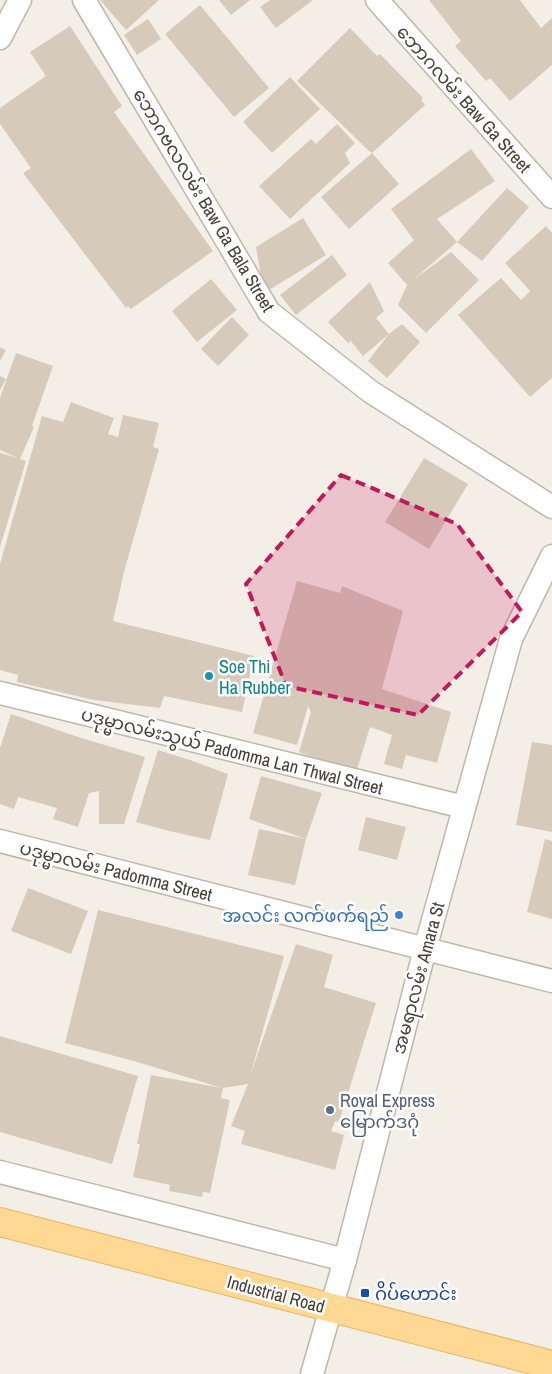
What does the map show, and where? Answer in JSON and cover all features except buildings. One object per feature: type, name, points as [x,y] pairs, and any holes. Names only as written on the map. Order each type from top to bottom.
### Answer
[{"type":"main road","name":"Industrial Road","points":[[0,1222],[552,1365]]},
{"type":"street","points":[[0,38],[20,0]]},
{"type":"street","name":"ဘောဂဗလလမ်း Baw Ga Bala Street","points":[[84,0],[269,312],[371,392],[552,507]]},
{"type":"street","name":"ဘောဂလမ်း Baw Ga Street","points":[[377,0],[552,197]]},
{"type":"street","name":"အမရာလမ်း Amara St","points":[[312,1374],[345,1260],[425,949],[510,639],[552,556]]},
{"type":"street","name":"ပဒုမ္မာလမ်းသွယ် Padomma Lan Thwal Street","points":[[0,693],[464,807]]},
{"type":"street","name":"ပဒုမ္မာလမ်း Padomma Street","points":[[0,841],[552,981]]},
{"type":"street","points":[[0,1172],[345,1260]]},
{"type":"highlighted area","points":[[341,475],[457,524],[522,612],[418,715],[286,686],[246,584]]},
{"type":"place","name":"Soe Thi Ha Rubber","points":[[209,676]]},
{"type":"place","name":"အလင်း လက်ဖက်ရည်","points":[[399,915]]},
{"type":"place","name":"Royal Express မြောက်ဒဂုံ","points":[[330,1110]]},
{"type":"place","name":"ဂိပ်ဟောင်း","points":[[365,1293]]}]
